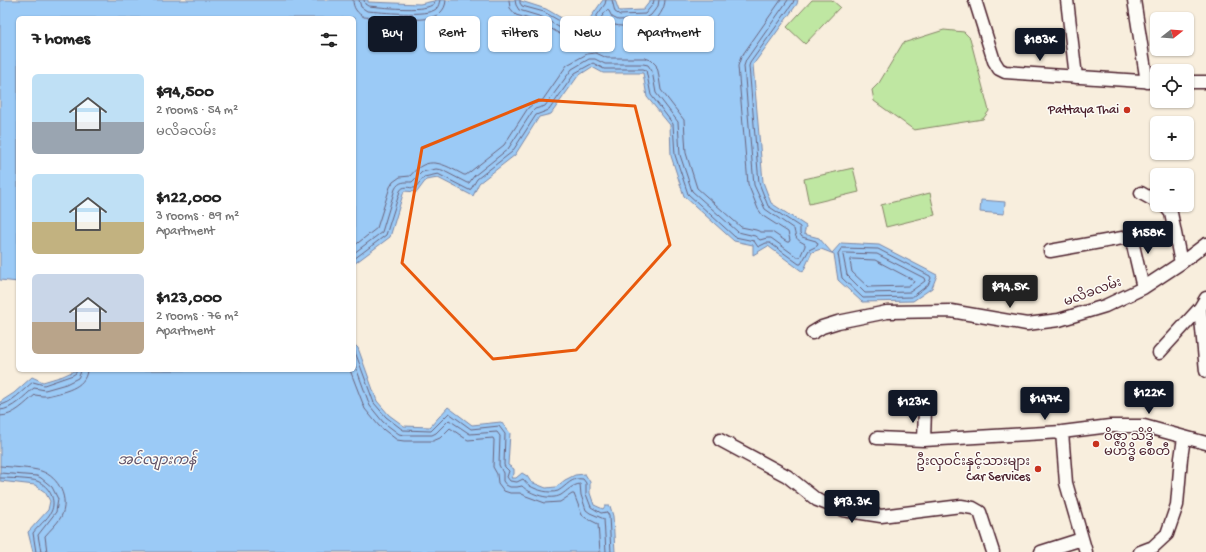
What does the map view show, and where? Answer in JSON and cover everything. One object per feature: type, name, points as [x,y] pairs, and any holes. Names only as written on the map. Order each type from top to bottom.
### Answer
[{"type":"street","points":[[975,0],[994,61],[999,69],[1005,72],[1150,82]]},
{"type":"street","points":[[1067,0],[1076,77]]},
{"type":"street","points":[[1134,0],[1150,73]]},
{"type":"street","points":[[1194,82],[1206,82]]},
{"type":"street","points":[[1141,193],[1150,198]]},
{"type":"street","points":[[1170,212],[1181,263]]},
{"type":"street","points":[[1050,251],[1128,237],[1131,239],[1133,245],[1143,288]]},
{"type":"street","name":"မလိခလမ်း","points":[[812,333],[822,327],[838,322],[887,312],[951,311],[1027,324],[1059,320],[1105,306],[1143,288],[1181,263],[1206,244]]},
{"type":"street","points":[[1159,353],[1203,303]]},
{"type":"street","points":[[1203,303],[1206,371]]},
{"type":"street","points":[[924,440],[925,410]]},
{"type":"street","points":[[877,438],[924,440],[1062,432],[1110,426],[1144,426],[1206,443]]},
{"type":"street","points":[[1062,432],[1066,482],[1086,552]]},
{"type":"street","points":[[1140,552],[1152,547],[1166,534],[1169,527],[1177,505],[1184,438]]},
{"type":"street","points":[[720,440],[786,476],[817,500],[843,510],[881,516],[961,506],[973,508],[980,512],[993,552]]},
{"type":"street","points":[[1041,552],[1082,539]]},
{"type":"highlighted area","points":[[539,100],[635,106],[670,245],[576,350],[493,359],[402,263],[422,148]]},
{"type":"green space","points":[[812,0],[832,0],[840,7],[805,44],[787,27]]},
{"type":"green space","points":[[944,30],[964,32],[970,38],[989,111],[983,119],[914,130],[874,101],[872,90],[879,83],[903,43]]},
{"type":"green space","points":[[853,168],[859,192],[809,204],[804,179]]},
{"type":"green space","points":[[930,193],[935,215],[886,227],[881,205]]},
{"type":"water","points":[[0,0],[368,0],[368,2],[420,4],[438,0],[518,0],[546,9],[560,17],[560,52],[615,52],[615,16],[592,16],[603,0],[615,0],[619,11],[643,10],[651,0],[798,0],[797,4],[753,65],[763,182],[771,203],[806,226],[804,234],[819,238],[832,253],[841,243],[879,245],[937,275],[932,288],[913,301],[862,302],[838,280],[834,254],[821,249],[812,252],[803,272],[768,246],[753,255],[753,245],[734,241],[684,196],[671,156],[670,125],[647,97],[643,73],[603,73],[592,67],[578,76],[551,114],[539,117],[515,155],[479,183],[473,196],[438,178],[426,180],[417,192],[404,191],[390,237],[356,262],[356,16],[16,16],[16,282],[0,280]]},
{"type":"water","points":[[981,200],[1005,202],[1004,214],[980,212]]},
{"type":"water","name":"အင်လျားကန်","points":[[356,346],[377,401],[389,415],[404,426],[430,427],[448,407],[472,425],[501,422],[510,433],[508,465],[514,469],[514,474],[511,478],[516,478],[522,473],[527,476],[531,482],[546,488],[556,487],[575,475],[585,474],[590,482],[590,493],[594,505],[603,509],[605,506],[610,506],[613,516],[615,552],[33,552],[28,532],[48,510],[50,501],[45,492],[35,485],[0,481],[0,402],[14,393],[32,377],[43,382],[72,372],[356,372]]},
{"type":"place","name":"Pattaya Thai","points":[[1127,110]]},
{"type":"place","name":"ဝိဇ္ဇာ သိဒ္ဓိ မဟိဒ္ဓိ စေတီ","points":[[1096,444]]},
{"type":"place","name":"ဦးလှဝင်းနှင့်သားများ Car Services","points":[[1038,469]]}]
